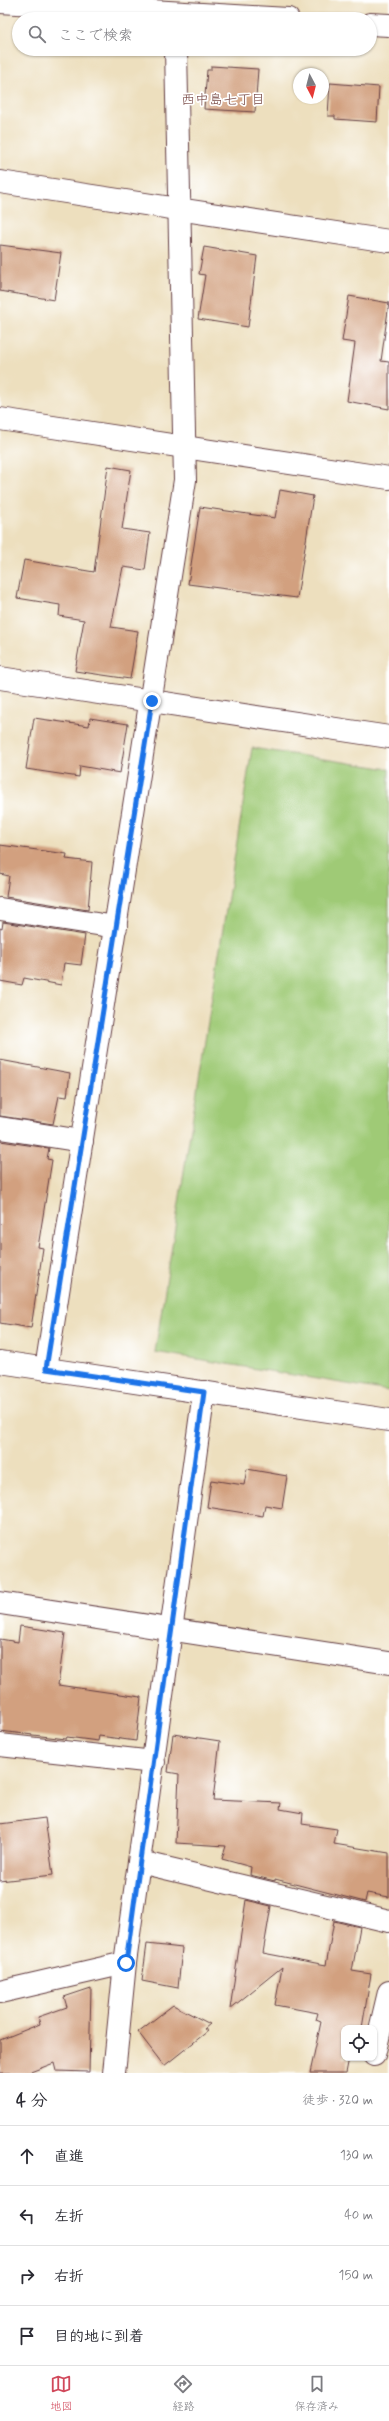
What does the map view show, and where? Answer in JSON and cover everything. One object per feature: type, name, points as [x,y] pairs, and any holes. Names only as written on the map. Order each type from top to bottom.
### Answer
[{"type":"street","points":[[0,2],[189,12]]},
{"type":"street","points":[[377,24],[389,25]]},
{"type":"street","points":[[46,1369],[186,480],[176,56]]},
{"type":"street","points":[[0,182],[389,240]]},
{"type":"street","points":[[0,420],[389,478]]},
{"type":"street","points":[[0,678],[389,737]]},
{"type":"street","points":[[0,909],[116,927]]},
{"type":"street","points":[[0,1128],[82,1141]]},
{"type":"street","points":[[0,1362],[389,1420]]},
{"type":"street","points":[[114,2073],[126,1963],[173,1630],[204,1392]]},
{"type":"street","points":[[0,1602],[173,1630],[389,1662]]},
{"type":"street","points":[[0,1745],[154,1762]]},
{"type":"street","points":[[140,1862],[389,1921]]},
{"type":"street","points":[[0,1992],[126,1963]]},
{"type":"street","points":[[377,2042],[389,1992]]},
{"type":"street","points":[[370,2073],[372,2061]]},
{"type":"green space","points":[[252,748],[389,769],[389,1391],[155,1352]]},
{"type":"building","points":[[211,66],[258,69],[255,112],[204,109],[207,70],[211,70]]},
{"type":"building","points":[[330,83],[379,87],[377,122],[335,119],[335,116],[328,116]]},
{"type":"building","points":[[0,245],[61,253],[54,300],[0,291]]},
{"type":"building","points":[[204,247],[257,256],[248,327],[198,319],[205,275],[199,274]]},
{"type":"building","points":[[349,296],[389,303],[381,361],[389,362],[389,409],[347,401],[355,343],[342,341]]},
{"type":"building","points":[[108,466],[131,470],[122,529],[150,533],[145,570],[123,567],[111,627],[138,631],[130,679],[75,671],[84,620],[59,616],[60,605],[17,598],[24,560],[94,572]]},
{"type":"building","points":[[280,490],[313,496],[297,598],[188,584],[200,507],[275,518]]},
{"type":"building","points":[[34,718],[89,726],[90,718],[128,724],[120,773],[80,766],[79,777],[26,769]]},
{"type":"building","points":[[0,845],[67,854],[66,859],[92,862],[88,910],[6,897],[9,876],[0,874]]},
{"type":"building","points":[[3,922],[85,935],[81,965],[64,963],[61,985],[24,978],[22,985],[0,981],[0,928],[2,929]]},
{"type":"building","points":[[0,1060],[70,1073],[67,1097],[59,1096],[53,1124],[0,1116]]},
{"type":"building","points":[[0,1141],[49,1148],[47,1159],[52,1160],[38,1247],[43,1248],[31,1328],[0,1323]]},
{"type":"building","points":[[247,1469],[287,1476],[282,1508],[265,1505],[263,1516],[207,1507],[211,1480],[244,1485]]},
{"type":"building","points":[[20,1626],[65,1633],[58,1685],[141,1697],[136,1741],[99,1736],[98,1741],[67,1737],[66,1739],[0,1731],[0,1639],[18,1642]]},
{"type":"building","points":[[173,1734],[220,1741],[213,1800],[281,1803],[280,1809],[303,1813],[302,1824],[337,1829],[334,1844],[389,1853],[389,1897],[367,1893],[365,1902],[275,1879],[275,1881],[250,1875],[251,1867],[222,1859],[226,1846],[176,1843],[179,1774],[168,1772]]},
{"type":"building","points":[[45,1818],[53,1875],[0,1881],[0,1824]]},
{"type":"building","points":[[246,1900],[271,1906],[263,1953],[326,1965],[334,1921],[360,1927],[352,1971],[371,1974],[362,2025],[341,2025],[341,2061],[348,2061],[346,2073],[310,2073],[321,2022],[316,2020],[318,2013],[275,2005],[282,1967],[230,2009]]},
{"type":"building","points":[[147,1944],[182,1948],[178,1988],[142,1981]]},
{"type":"building","points":[[91,1988],[89,2072],[56,2071],[54,2063],[28,2073],[0,2073],[0,2040],[40,2024],[38,2017],[67,2007],[64,1997]]},
{"type":"building","points":[[173,2005],[210,2024],[204,2029],[208,2031],[164,2066],[138,2032]]},
{"type":"district","name":"西中島七丁目","points":[[223,99]]},
{"type":"route","points":[[126,1963],[173,1630],[204,1392],[46,1369],[152,701]]}]
